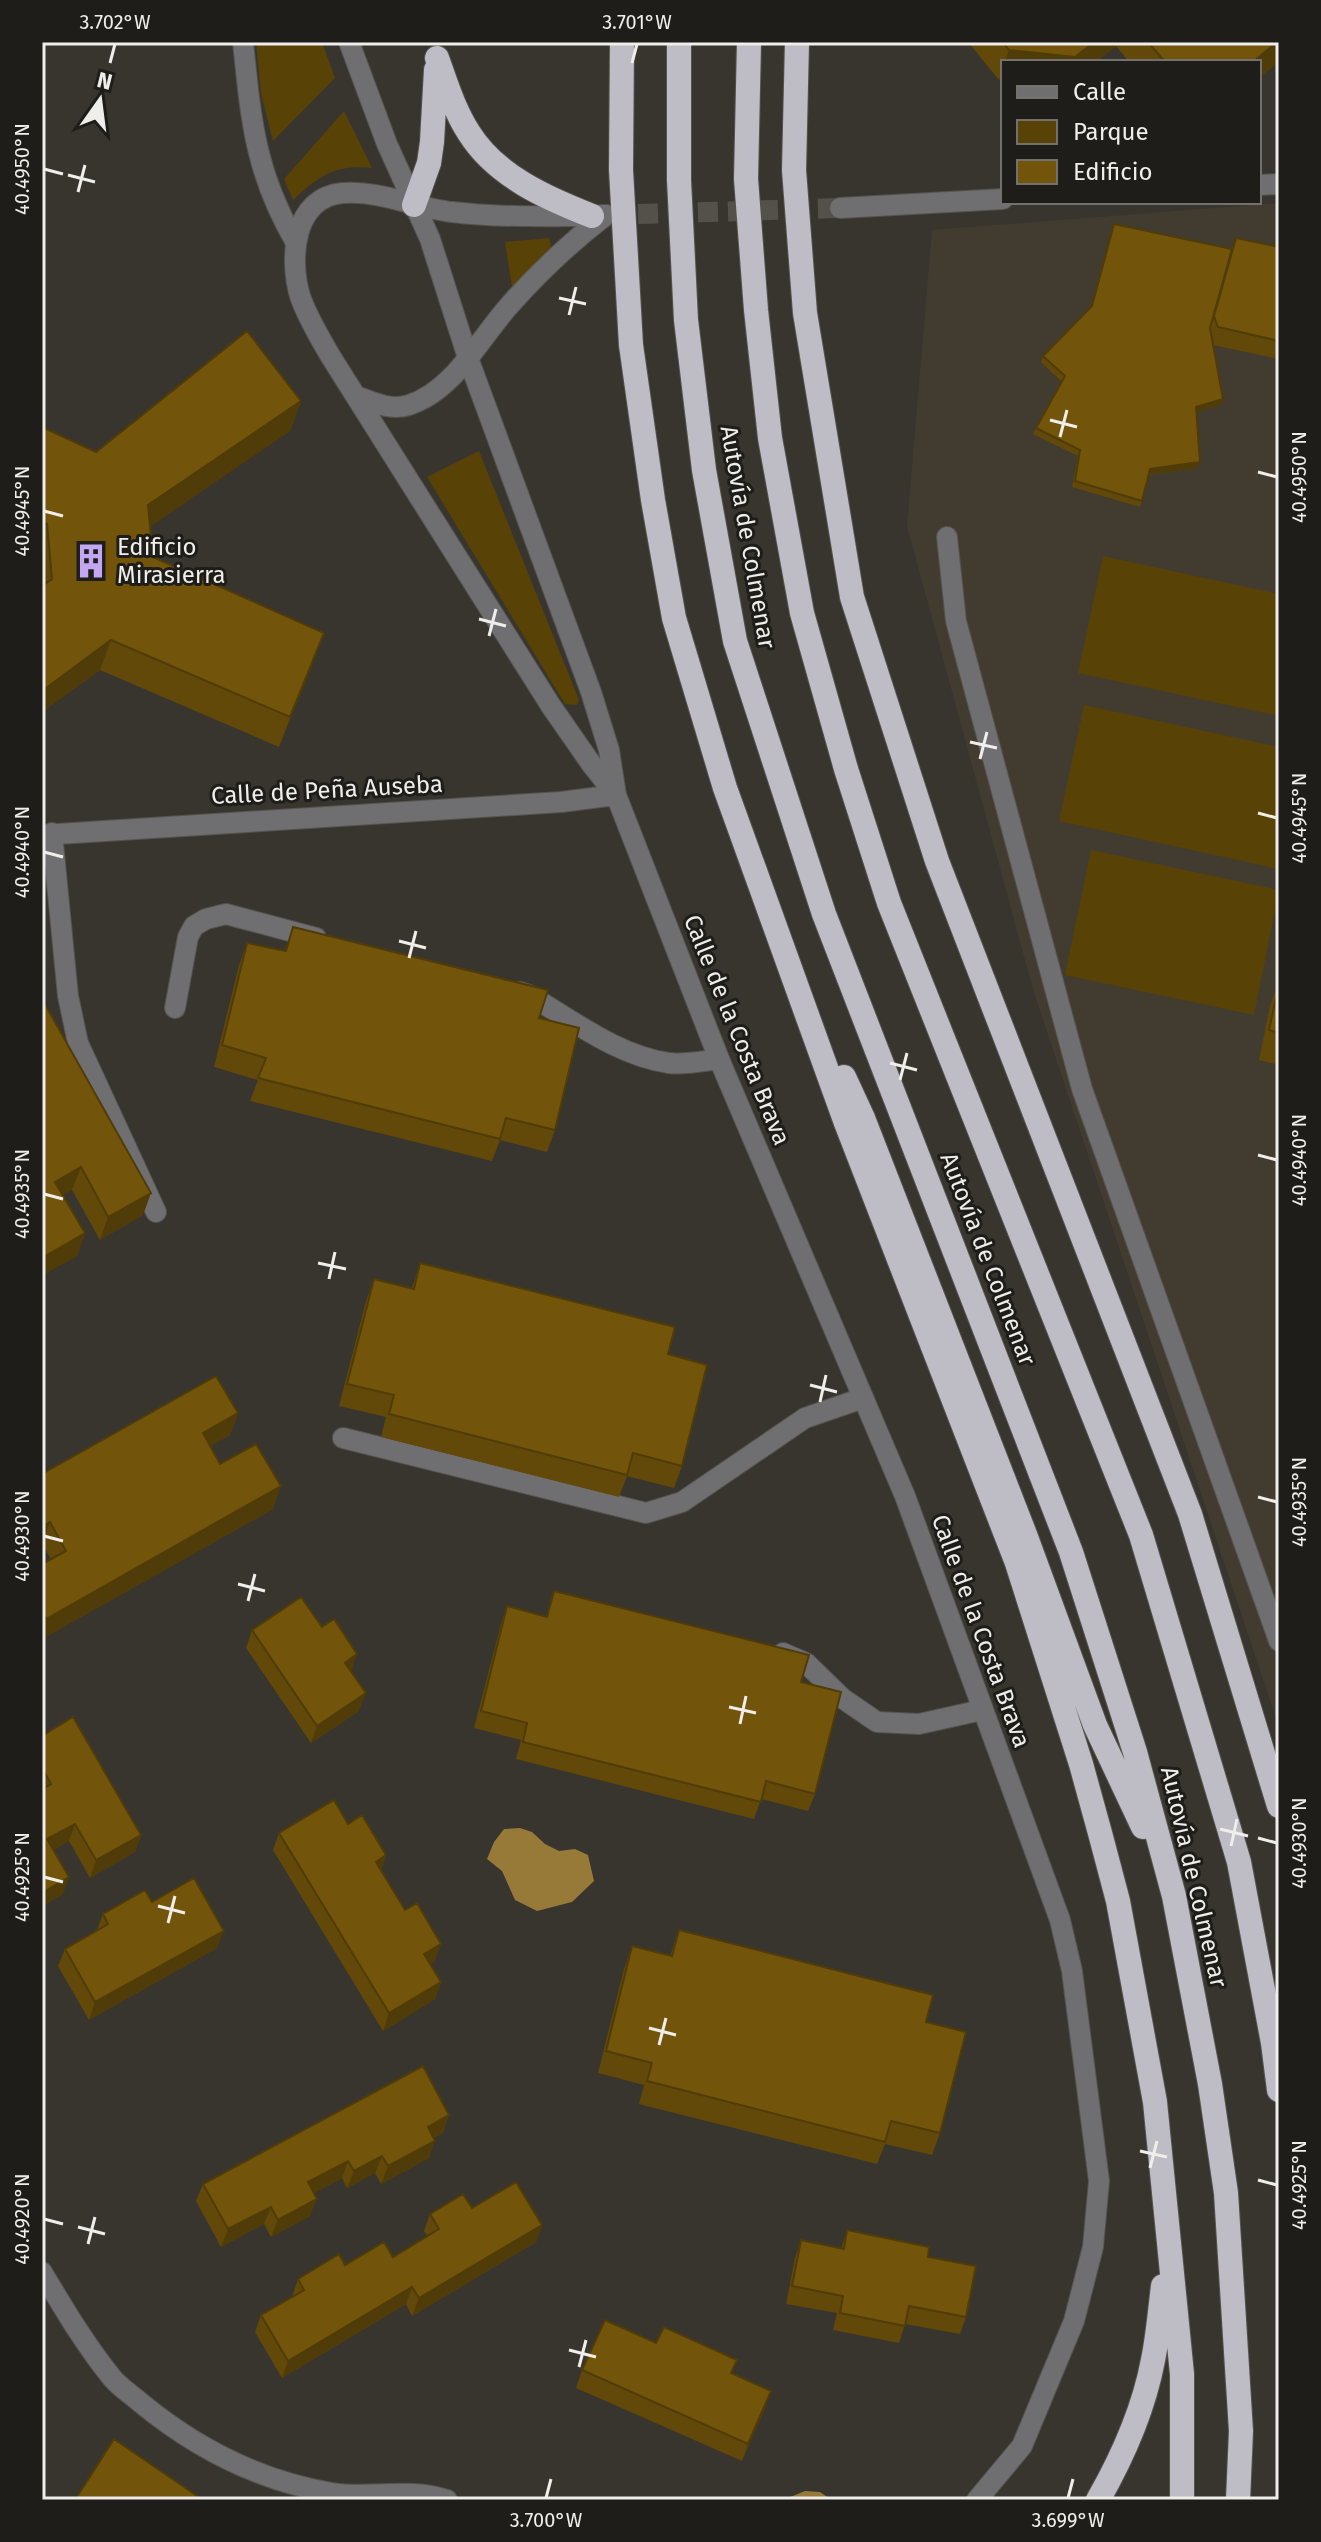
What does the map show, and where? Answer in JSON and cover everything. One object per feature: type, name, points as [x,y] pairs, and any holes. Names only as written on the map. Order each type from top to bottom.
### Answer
[{"type":"highway","points":[[622,42],[621,170],[631,345],[674,618],[716,761],[773,922],[846,1123],[1017,1563],[1081,1764],[1118,1901],[1155,2102],[1182,2374],[1182,2500]]},
{"type":"highway","name":"Autovía de Colmenar","points":[[679,42],[679,180],[686,320],[704,470],[735,641],[824,914],[1071,1552],[1118,1695],[1174,1896],[1210,2084],[1226,2193],[1241,2431],[1238,2500]]},
{"type":"highway","name":"Autovía de Colmenar","points":[[749,42],[746,179],[756,310],[770,438],[802,613],[846,769],[889,903],[1141,1535],[1239,1862],[1279,2090]]},
{"type":"highway","points":[[797,42],[794,170],[805,313],[852,597],[937,861],[1190,1514],[1279,1806]]},
{"type":"highway","points":[[414,205],[429,163],[437,50]]},
{"type":"highway","points":[[437,50],[453,102],[468,133],[495,163],[552,200],[592,216]]},
{"type":"highway","points":[[773,922],[863,1118],[999,1465],[1095,1725],[1174,1896]]},
{"type":"highway","points":[[1098,2500],[1134,2422],[1154,2360],[1168,2244]]},
{"type":"street","name":"Calle de la Costa Brava","points":[[243,42],[250,115],[259,163],[271,195],[295,241],[294,269],[301,297],[331,357],[551,706],[616,795]]},
{"type":"street","name":"Calle de la Costa Brava","points":[[349,42],[387,144],[443,275],[468,358],[591,692],[609,750],[616,795],[719,1059],[905,1496],[1060,1920],[1072,1971],[1099,2181],[1093,2247],[1074,2321],[1022,2446],[977,2500]]},
{"type":"street","points":[[295,241],[306,215],[333,195],[363,193],[414,205],[488,216],[606,215],[510,305],[468,358],[438,387],[407,406],[392,407],[356,396]]},
{"type":"street","points":[[840,208],[1001,199]]},
{"type":"street","points":[[947,537],[956,621],[1082,1089],[1279,1641]]},
{"type":"street","name":"Calle de Peña Auseba","points":[[47,834],[561,802],[616,795]]},
{"type":"street","points":[[47,834],[68,996],[78,1043],[156,1212]]},
{"type":"street","points":[[175,1008],[188,937],[194,926],[206,919],[226,914],[332,942]]},
{"type":"street","points":[[499,987],[529,995],[614,1045],[644,1057],[672,1064],[719,1059]]},
{"type":"street","points":[[343,1438],[646,1513],[682,1502],[805,1418],[863,1398]]},
{"type":"street","points":[[767,1646],[806,1663],[842,1698],[877,1722],[919,1724],[982,1710]]},
{"type":"street","points":[[42,2272],[72,2323],[115,2381],[162,2421],[208,2449],[251,2472],[293,2486],[337,2494],[398,2493],[447,2500]]},
{"type":"shaded area","points":[[1279,203],[1279,1717],[1276,1718],[1034,993],[907,526],[932,230]]},
{"type":"shaded area","points":[[520,1828],[532,1832],[559,1851],[575,1849],[588,1855],[594,1881],[572,1902],[537,1911],[515,1900],[502,1871],[487,1859],[504,1829]]},
{"type":"shaded area","points":[[805,2491],[820,2492],[832,2500],[783,2500]]},
{"type":"green space","points":[[256,42],[322,42],[335,78],[273,141],[261,93]]},
{"type":"green space","points":[[344,111],[372,168],[348,168],[328,174],[293,200],[284,179]]},
{"type":"green space","points":[[549,238],[552,250],[512,287],[505,242]]},
{"type":"green space","points":[[479,451],[579,700],[577,705],[565,704],[427,477]]},
{"type":"green space","points":[[1103,556],[1279,594],[1279,716],[1078,673]]},
{"type":"green space","points":[[1084,705],[1279,747],[1279,869],[1059,821]]},
{"type":"green space","points":[[1091,850],[1279,890],[1254,1015],[1065,975]]},
{"type":"building","points":[[1003,42],[1094,42],[1075,57],[1009,50]]},
{"type":"building","points":[[1148,42],[1277,42],[1255,60],[1163,60]]},
{"type":"building","points":[[1114,224],[1232,249],[1210,328],[1223,399],[1196,407],[1200,462],[1150,469],[1142,501],[1075,481],[1080,450],[1036,428],[1065,376],[1043,356],[1092,306]]},
{"type":"building","points":[[1236,238],[1279,247],[1279,341],[1218,327],[1214,316]]},
{"type":"building","name":"Edificio Mirasierra","points":[[247,331],[301,401],[148,505],[153,557],[324,633],[290,717],[111,640],[42,691],[42,586],[52,579],[47,524],[42,522],[42,427],[96,452]]},
{"type":"building","points":[[293,927],[548,990],[539,1018],[579,1028],[555,1130],[506,1118],[500,1139],[258,1078],[266,1058],[222,1045],[247,943],[286,951]]},
{"type":"building","points":[[1279,985],[1279,1033],[1269,1030]]},
{"type":"building","points":[[42,999],[151,1193],[108,1217],[81,1167],[55,1182],[85,1233],[42,1258]]},
{"type":"building","points":[[420,1263],[675,1327],[668,1354],[707,1365],[682,1466],[633,1453],[627,1475],[389,1414],[394,1395],[347,1384],[374,1279],[414,1289]]},
{"type":"building","points":[[216,1376],[238,1413],[203,1433],[220,1464],[256,1444],[281,1486],[46,1619],[42,1611],[42,1564],[66,1551],[50,1522],[42,1527],[42,1474]]},
{"type":"building","points":[[554,1591],[809,1655],[801,1682],[841,1692],[815,1794],[766,1781],[761,1802],[523,1742],[527,1723],[481,1711],[507,1606],[547,1617]]},
{"type":"building","points":[[301,1597],[322,1627],[334,1619],[357,1654],[345,1663],[366,1693],[317,1726],[252,1630]]},
{"type":"building","points":[[73,1717],[141,1835],[96,1860],[75,1824],[47,1839],[69,1877],[42,1893],[42,1789],[51,1784],[42,1768],[42,1736]]},
{"type":"building","points":[[334,1800],[348,1824],[362,1815],[386,1855],[376,1862],[405,1910],[417,1903],[441,1944],[424,1954],[441,1982],[389,2013],[279,1833]]},
{"type":"building","points":[[194,1878],[224,1931],[95,2002],[65,1949],[108,1924],[103,1914],[145,1890],[152,1902]]},
{"type":"building","points":[[679,1930],[933,1995],[926,2022],[966,2032],[940,2133],[891,2121],[885,2142],[647,2081],[652,2063],[606,2051],[632,1946],[672,1956]]},
{"type":"building","points":[[423,2066],[449,2115],[428,2127],[435,2141],[388,2166],[382,2156],[354,2171],[348,2161],[308,2182],[317,2199],[278,2220],[271,2207],[228,2229],[203,2184]]},
{"type":"building","points":[[516,2182],[542,2225],[419,2298],[412,2287],[288,2361],[261,2315],[304,2290],[298,2279],[339,2254],[345,2265],[384,2242],[393,2257],[439,2229],[430,2214],[463,2194],[472,2208]]},
{"type":"building","points":[[847,2230],[929,2247],[928,2257],[976,2266],[966,2317],[909,2306],[905,2326],[840,2313],[843,2296],[792,2286],[801,2240],[844,2249]]},
{"type":"building","points":[[605,2320],[656,2343],[664,2327],[737,2360],[731,2373],[771,2391],[748,2444],[582,2370]]},
{"type":"building","points":[[114,2439],[203,2500],[75,2500]]},
{"type":"tunnel","points":[[608,215],[840,208]]},
{"type":"place","name":"Edificio Mirasierra","points":[[91,561]]}]
